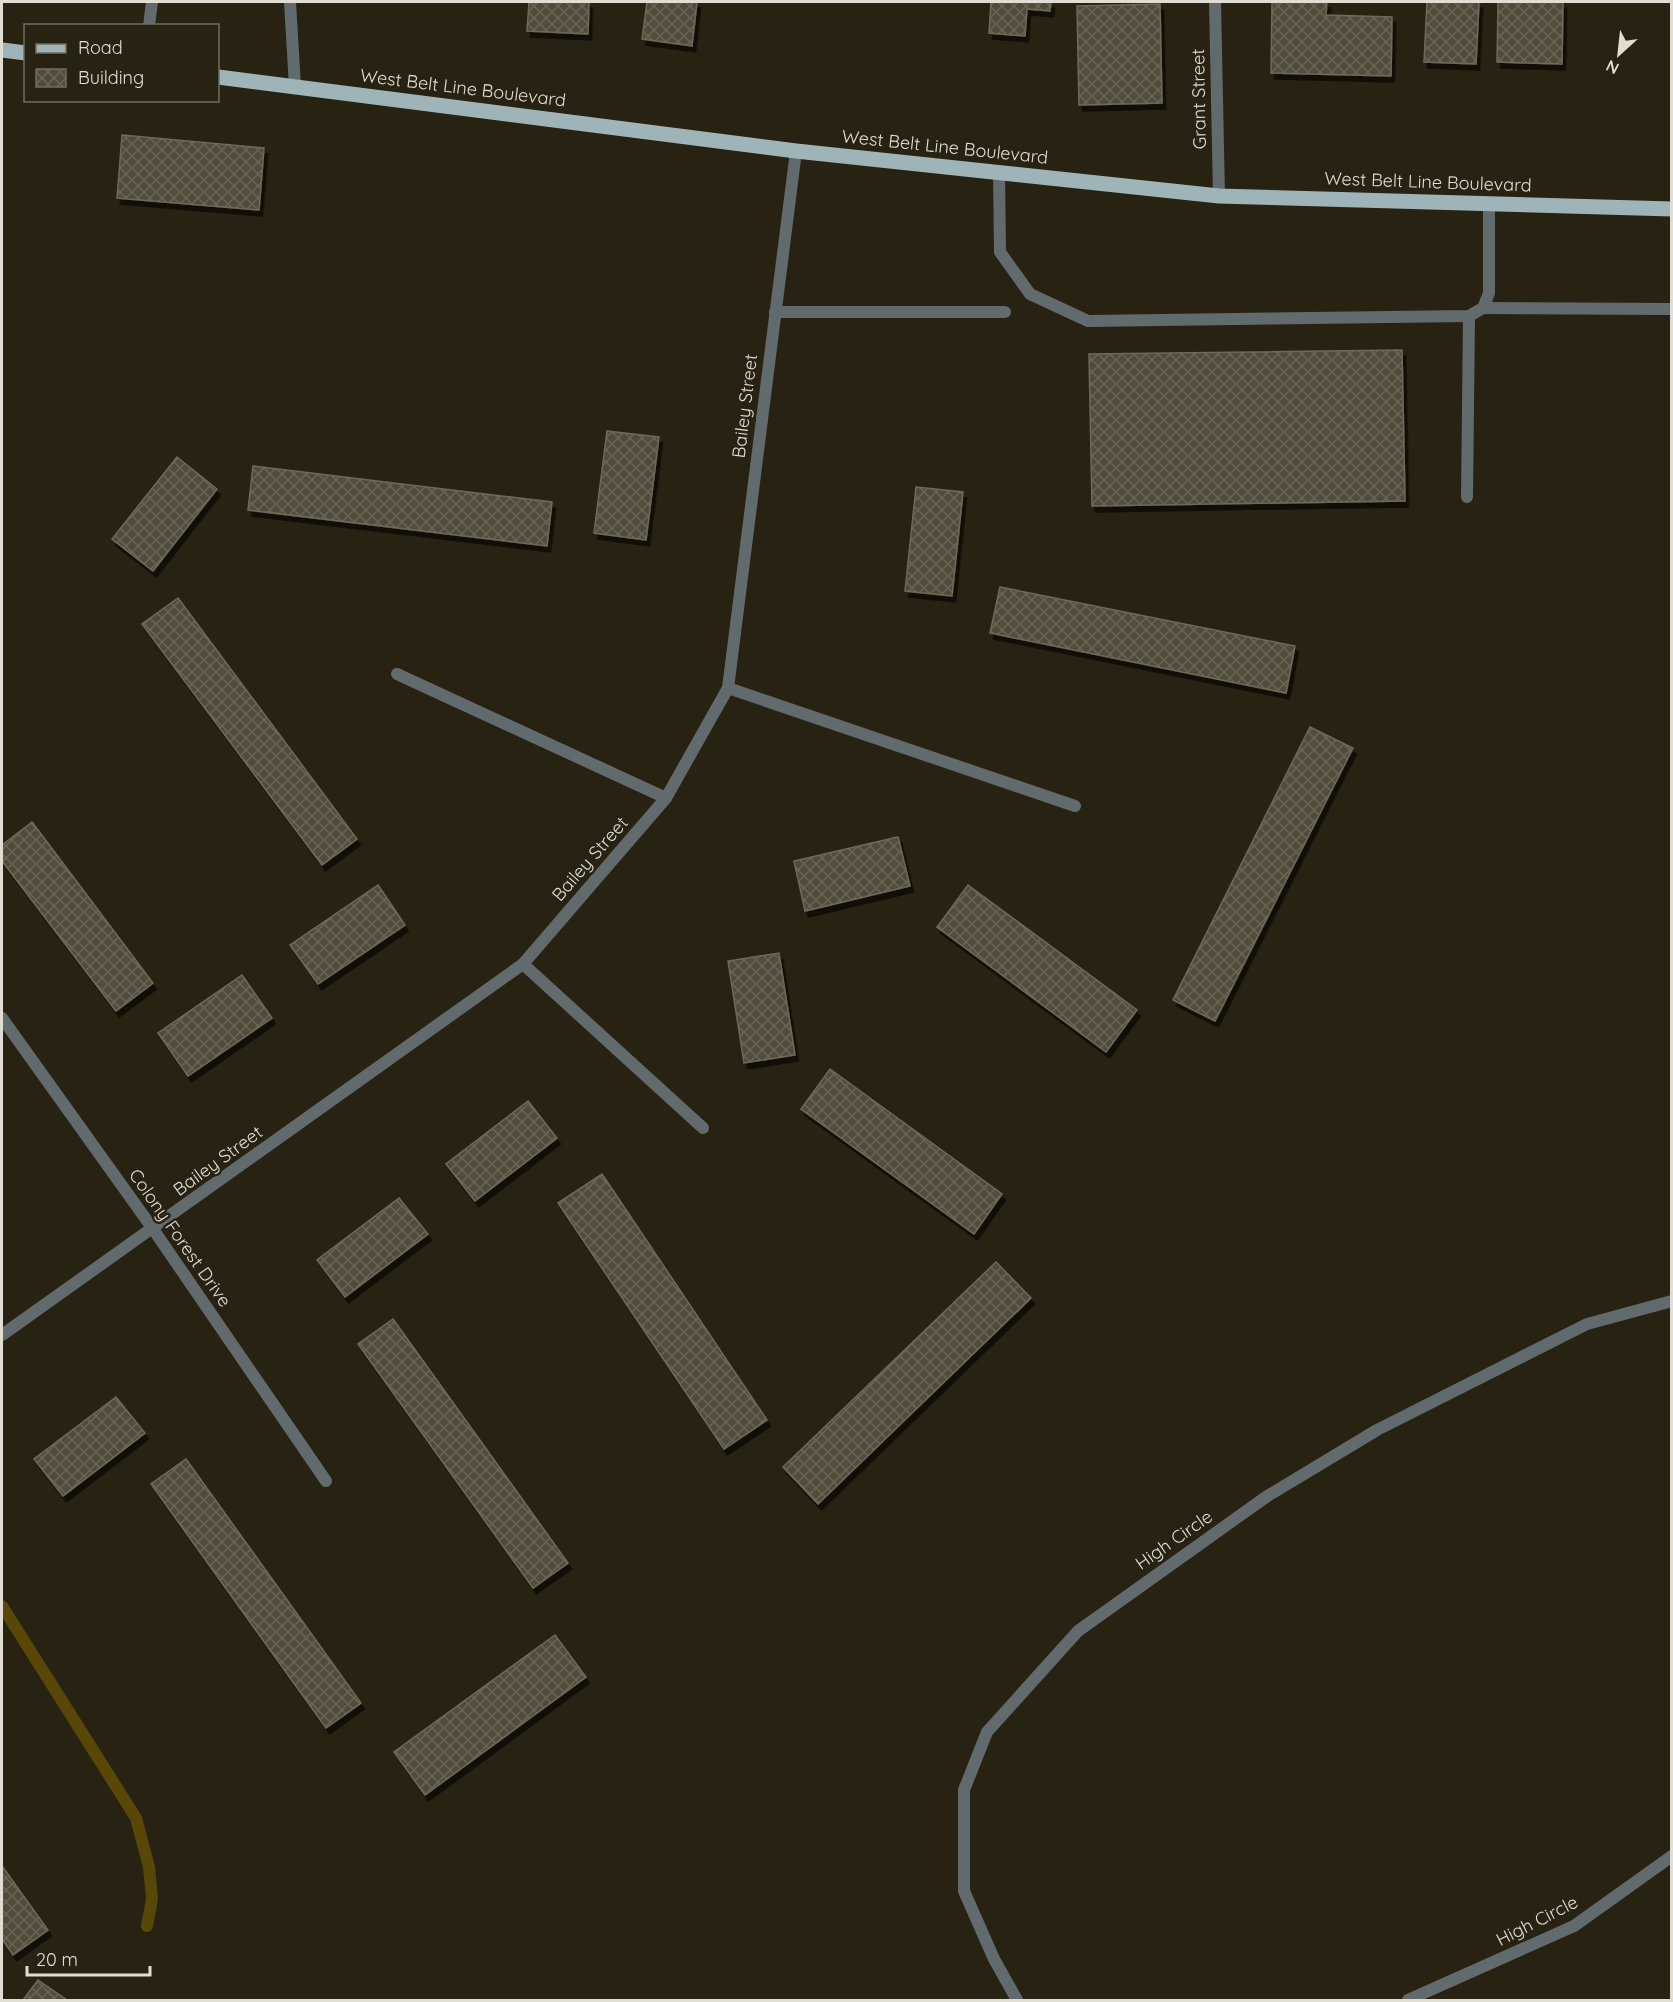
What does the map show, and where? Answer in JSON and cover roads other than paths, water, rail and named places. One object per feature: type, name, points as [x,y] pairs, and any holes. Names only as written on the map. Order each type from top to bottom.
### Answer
[{"type":"main road","points":[[2,50],[24,53]]},
{"type":"main road","name":"West Belt Line Boulevard","points":[[219,77],[796,150],[1219,196],[1671,209]]},
{"type":"street","points":[[149,24],[152,2]]},
{"type":"street","points":[[290,2],[295,87]]},
{"type":"street","name":"Grant Street","points":[[1215,2],[1219,196]]},
{"type":"street","name":"Bailey Street","points":[[2,1335],[523,964],[666,798],[728,688],[796,150]]},
{"type":"street","points":[[999,172],[1000,252],[1030,294],[1088,321],[1469,316],[1483,308],[1671,309]]},
{"type":"street","points":[[1483,308],[1489,293],[1489,203]]},
{"type":"street","points":[[775,312],[1005,312]]},
{"type":"street","points":[[1467,497],[1469,316]]},
{"type":"street","points":[[397,674],[666,798]]},
{"type":"street","points":[[728,688],[1074,806]]},
{"type":"street","points":[[523,964],[703,1128]]},
{"type":"street","name":"Colony Forest Drive","points":[[2,1018],[153,1229],[326,1481]]},
{"type":"street","name":"High Circle","points":[[1017,2001],[994,1959],[964,1891],[964,1790],[987,1732],[1078,1631],[1266,1497],[1377,1430],[1587,1324],[1671,1301]]},
{"type":"street","name":"High Circle","points":[[1408,2001],[1574,1926],[1671,1856]]},
{"type":"waterway","points":[[2,1606],[136,1818],[149,1867],[152,1899],[147,1926]]}]
